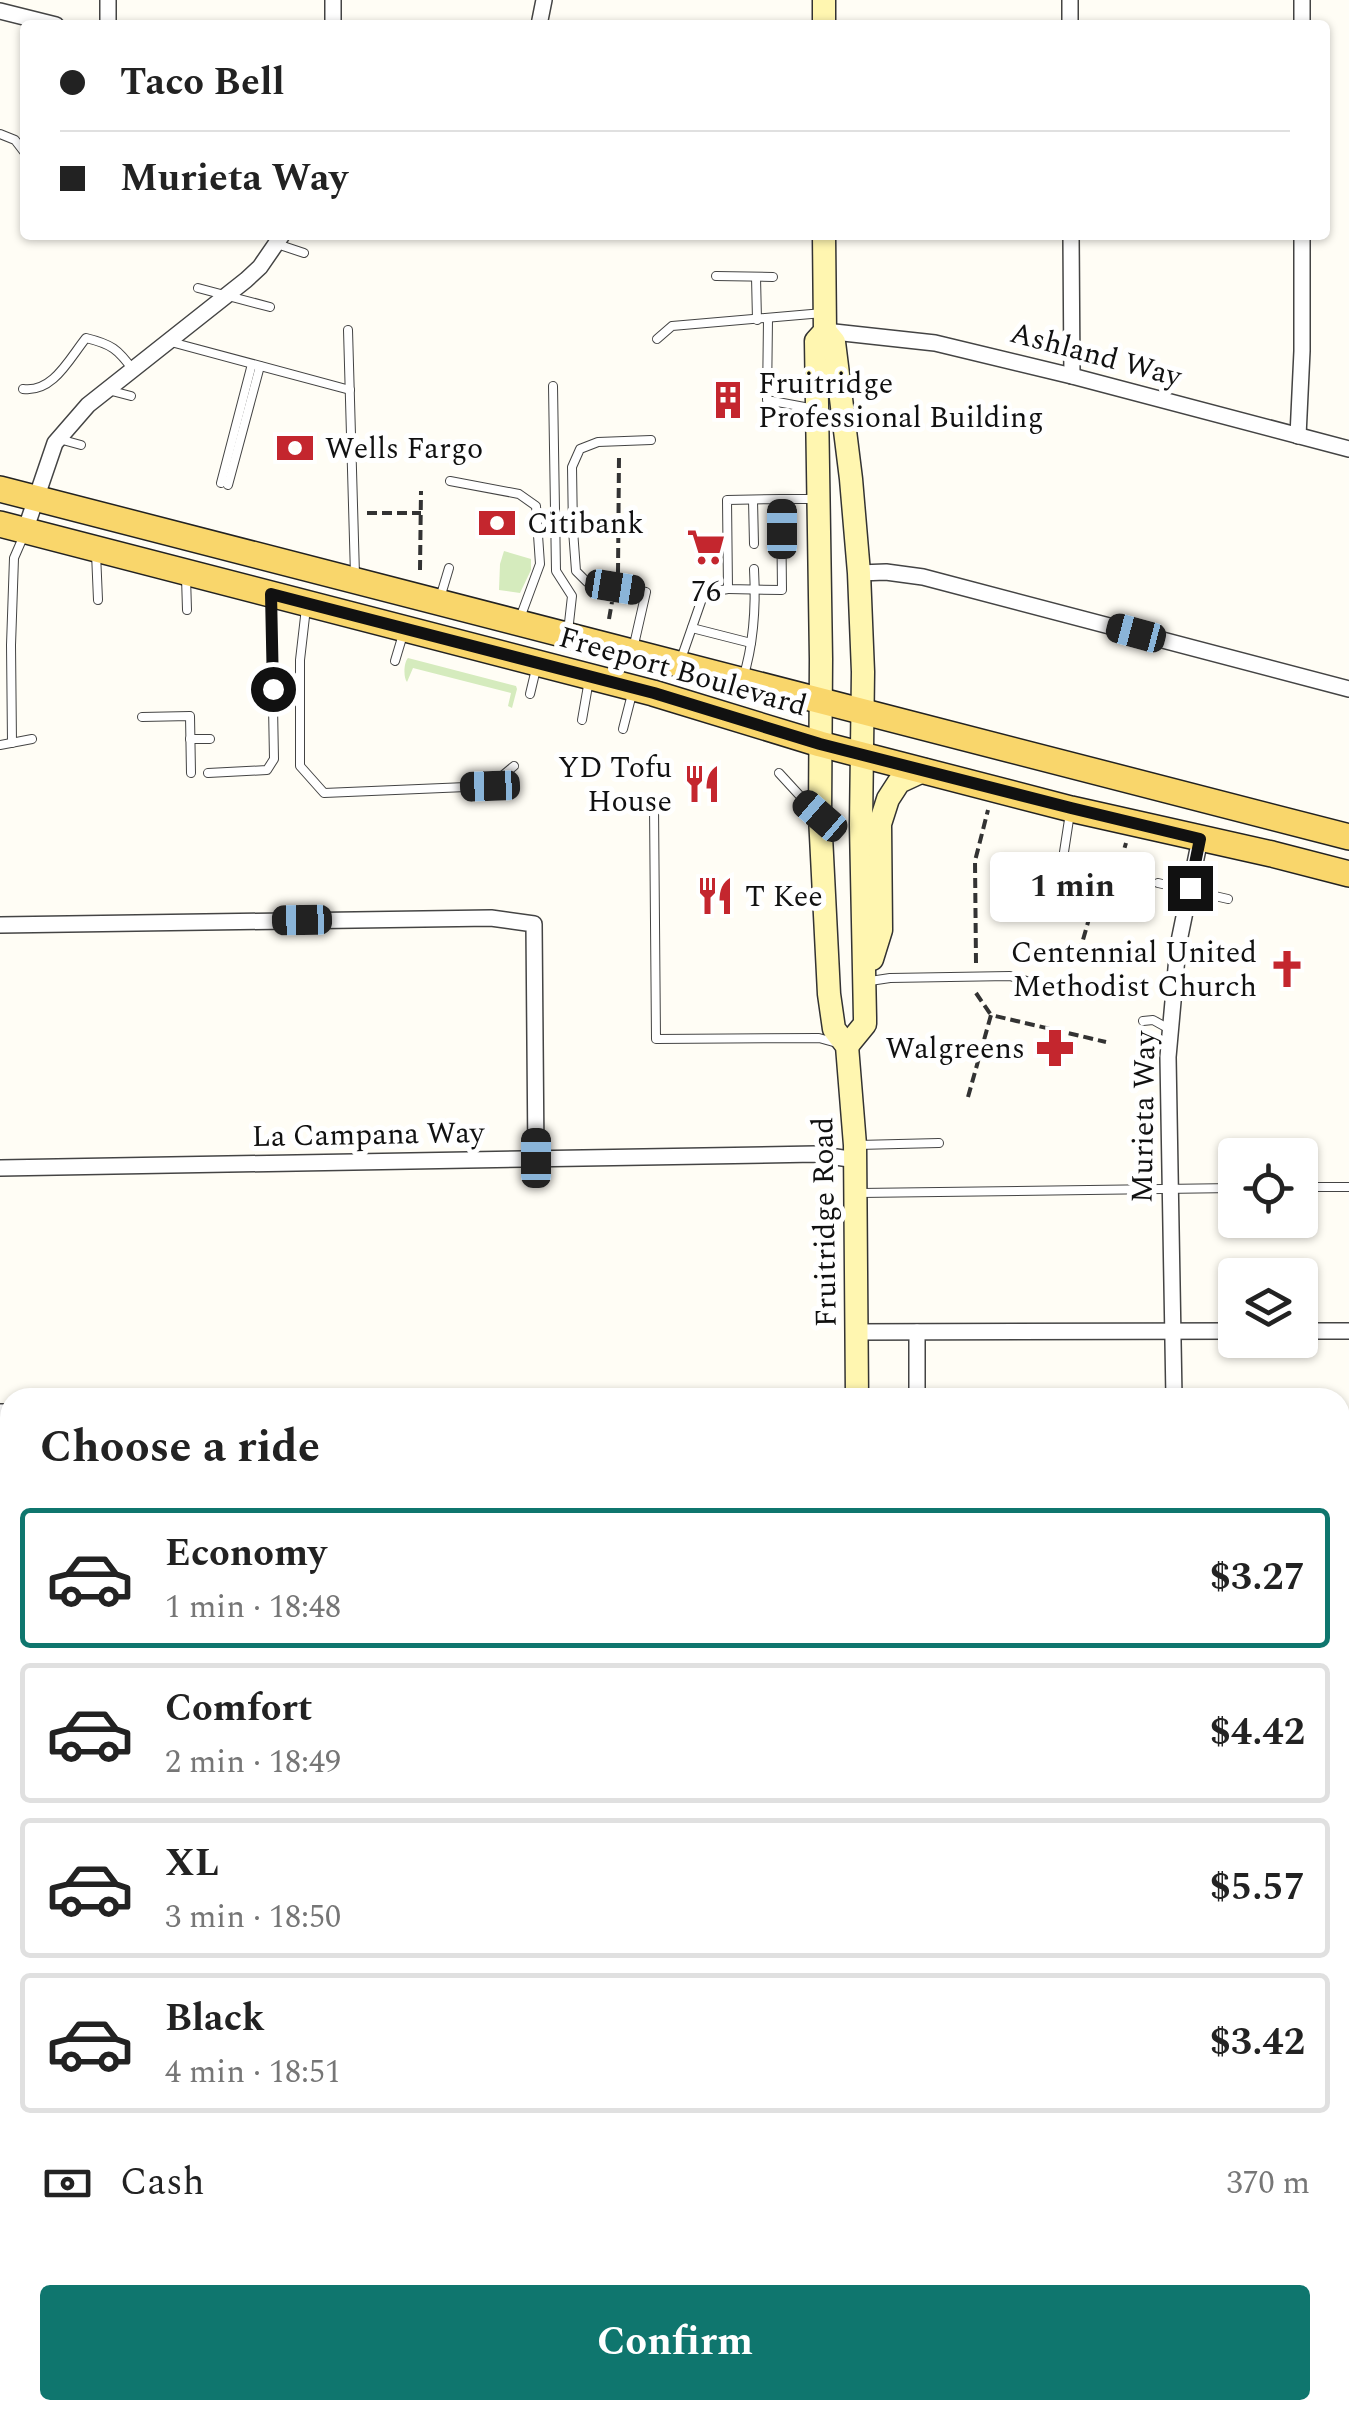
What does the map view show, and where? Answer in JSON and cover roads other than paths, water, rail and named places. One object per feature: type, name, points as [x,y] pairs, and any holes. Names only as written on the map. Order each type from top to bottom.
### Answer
[{"type":"main road","name":"Fruitridge Road","points":[[824,240],[825,322],[834,342],[840,380],[860,573],[866,982],[864,1024],[847,1046]]},
{"type":"main road","name":"Fruitridge Road","points":[[825,322],[816,341],[821,944],[824,994],[834,1029],[847,1046],[856,1153],[857,1388]]},
{"type":"main road","name":"Freeport Boulevard","points":[[0,489],[1349,837]]},
{"type":"main road","name":"Freeport Boulevard","points":[[13,527],[589,676],[820,744],[1349,874]]},
{"type":"main road","points":[[866,982],[881,930],[880,824],[888,798],[899,782],[925,770]]},
{"type":"street","points":[[0,11],[36,20]]},
{"type":"street","points":[[13,527],[36,498],[58,439],[88,405],[227,295],[260,266],[280,240]]},
{"type":"street","points":[[1071,240],[1072,376]]},
{"type":"street","points":[[1298,436],[1302,240]]},
{"type":"street","name":"Ashland Way","points":[[825,322],[1072,376],[1349,449]]},
{"type":"street","points":[[860,573],[923,577],[1349,689]]},
{"type":"street","name":"Murieta Way","points":[[1174,1388],[1168,1057],[1178,946],[1200,839]]},
{"type":"street","points":[[0,925],[491,918],[534,924],[536,1158]]},
{"type":"street","name":"La Campana Way","points":[[0,1168],[856,1153]]},
{"type":"street","points":[[856,1332],[1218,1331]]},
{"type":"street","points":[[1318,1331],[1349,1331]]},
{"type":"street","points":[[917,1332],[918,1388]]},
{"type":"lane","points":[[280,240],[304,252]]},
{"type":"lane","points":[[716,276],[773,277]]},
{"type":"lane","points":[[756,276],[757,320]]},
{"type":"lane","points":[[198,288],[270,308]]},
{"type":"lane","points":[[768,319],[767,400],[816,409]]},
{"type":"lane","points":[[657,339],[672,326],[768,319],[825,322]]},
{"type":"lane","points":[[348,330],[355,580]]},
{"type":"lane","points":[[23,389],[50,384],[86,338],[120,352],[133,370]]},
{"type":"lane","points":[[169,341],[350,390]]},
{"type":"lane","points":[[225,484],[256,365]]},
{"type":"lane","points":[[552,386],[556,571],[572,596],[568,634]]},
{"type":"lane","points":[[108,390],[131,396]]},
{"type":"lane","points":[[58,439],[81,445]]},
{"type":"lane","points":[[632,651],[646,592],[586,582],[576,571],[572,467],[580,449],[598,442],[652,440]]},
{"type":"lane","points":[[450,481],[519,494],[536,506],[540,564],[519,622]]},
{"type":"lane","points":[[680,663],[704,593],[782,590],[782,499]]},
{"type":"lane","points":[[728,590],[727,500],[818,499]]},
{"type":"lane","points":[[752,500],[754,544]]},
{"type":"lane","points":[[12,742],[13,527]]},
{"type":"lane","points":[[96,549],[98,600]]},
{"type":"lane","points":[[439,602],[449,568]]},
{"type":"lane","points":[[743,679],[751,643],[754,568]]},
{"type":"lane","points":[[186,572],[187,610]]},
{"type":"lane","points":[[208,773],[267,770],[274,759],[271,594]]},
{"type":"lane","points":[[306,603],[300,660],[300,766],[324,792],[490,786],[514,766]]},
{"type":"lane","points":[[395,661],[404,628]]},
{"type":"lane","points":[[692,628],[751,643]]},
{"type":"lane","points":[[530,694],[537,663]]},
{"type":"lane","points":[[582,720],[589,676]]},
{"type":"lane","points":[[622,730],[633,688]]},
{"type":"lane","points":[[142,717],[190,716],[191,774]]},
{"type":"lane","points":[[0,745],[32,739]]},
{"type":"lane","points":[[190,740],[210,739]]},
{"type":"lane","points":[[779,773],[820,816]]},
{"type":"lane","points":[[654,806],[656,1039],[819,1038],[847,1046]]},
{"type":"lane","points":[[1062,865],[1071,808]]},
{"type":"lane","points":[[1158,882],[1228,899]]},
{"type":"lane","points":[[866,982],[1010,976],[1053,989]]},
{"type":"lane","points":[[1143,1021],[1153,1020],[1171,1030]]},
{"type":"lane","points":[[856,1153],[939,1143]]},
{"type":"lane","points":[[1318,1187],[1349,1187]]},
{"type":"lane","points":[[856,1193],[1218,1188]]},
{"type":"place","name":"Fruitridge Professional Building","points":[[728,400]]},
{"type":"place","name":"Wells Fargo","points":[[295,448]]},
{"type":"place","name":"Citibank","points":[[497,523]]},
{"type":"place","name":"76","points":[[706,547]]},
{"type":"place","name":"YD Tofu House","points":[[702,784]]},
{"type":"place","name":"T Kee","points":[[715,896]]},
{"type":"place","name":"Centennial United Methodist Church","points":[[1287,969]]},
{"type":"place","name":"Walgreens","points":[[1055,1048]]}]
